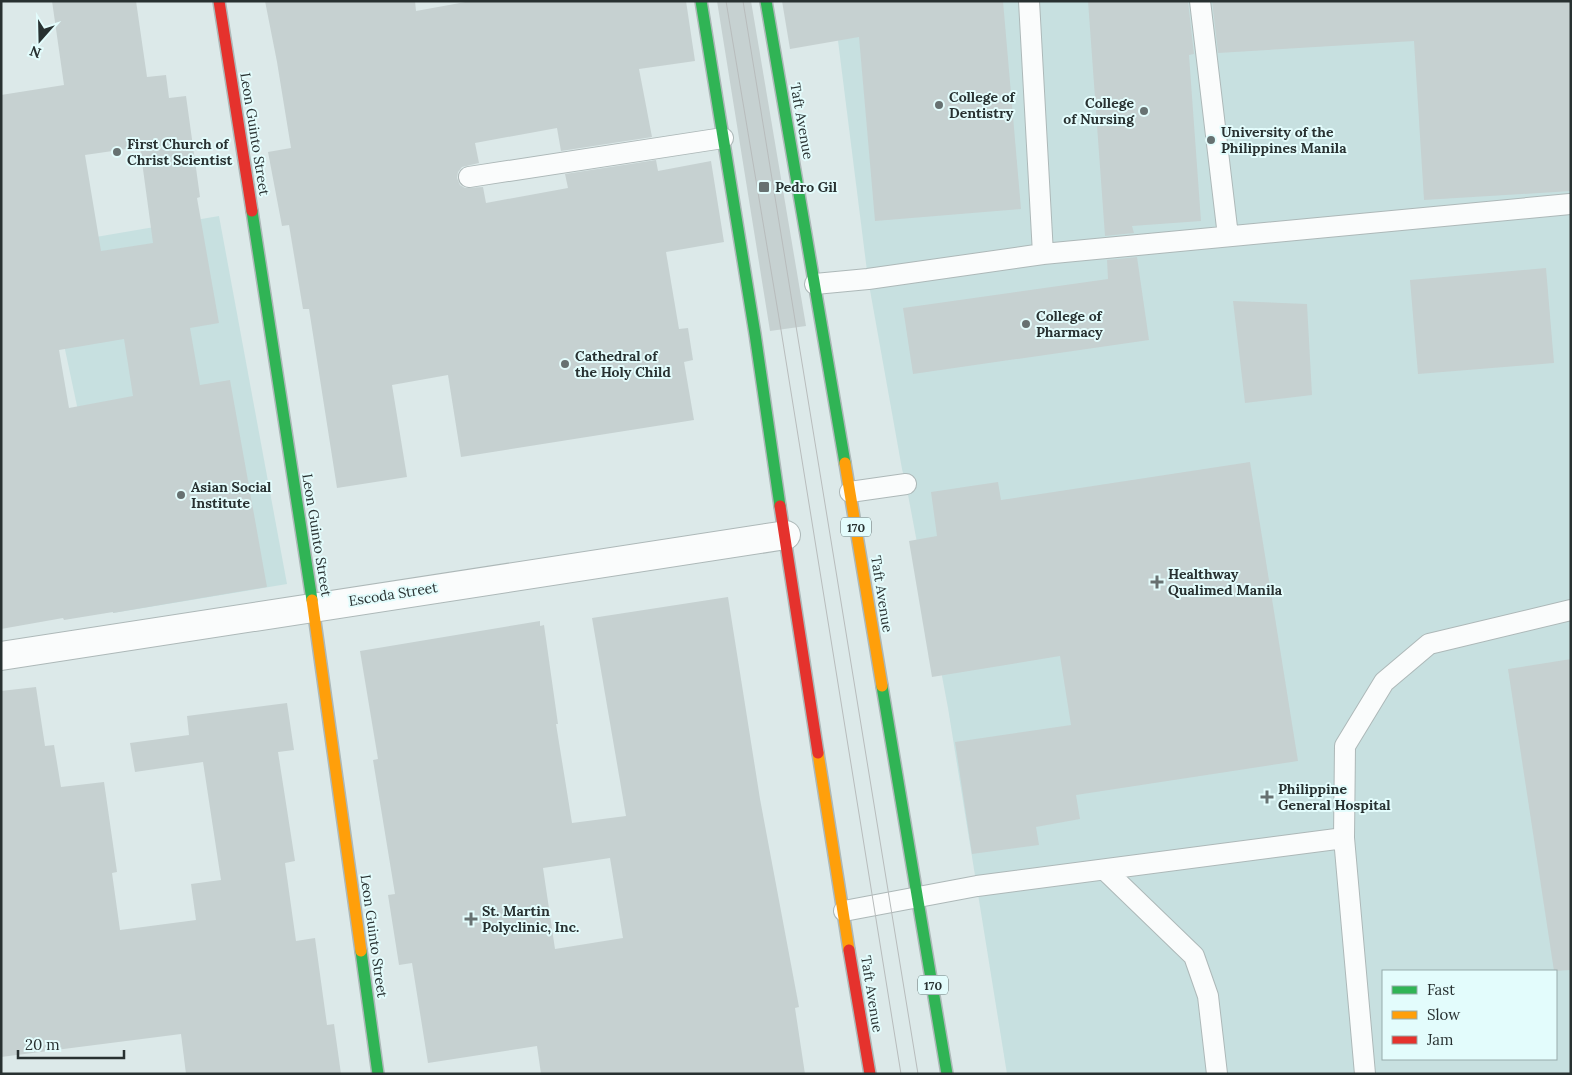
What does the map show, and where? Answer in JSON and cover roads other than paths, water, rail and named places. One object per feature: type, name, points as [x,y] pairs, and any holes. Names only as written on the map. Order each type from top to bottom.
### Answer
[{"type":"main road","name":"Leon Guinto Street","points":[[219,1],[313,607],[378,1074]]},
{"type":"main road","name":"Taft Avenue","points":[[701,1],[755,334],[834,858],[870,1074]]},
{"type":"main road","name":"Taft Avenue","points":[[766,1],[947,1074]]},
{"type":"street","name":"Escoda Street","points":[[1,656],[786,535]]},
{"type":"lane","points":[[1029,1],[1043,254]]},
{"type":"lane","points":[[1200,1],[1228,236]]},
{"type":"lane","points":[[469,178],[723,138]]},
{"type":"lane","points":[[815,284],[868,279],[1043,254],[1570,204]]},
{"type":"lane","points":[[850,492],[906,484]]},
{"type":"lane","points":[[1365,1074],[1344,838],[1344,746],[1384,682],[1429,644],[1571,610]]},
{"type":"lane","points":[[844,912],[918,896],[977,886],[1344,838]]},
{"type":"lane","points":[[1105,870],[1194,956],[1208,996],[1217,1074]]},
{"type":"tram line","points":[[726,1],[901,1074]]},
{"type":"tram line","points":[[743,1],[918,1074]]},
{"type":"place","name":"College of Dentistry","points":[[939,105]]},
{"type":"place","name":"College of Nursing","points":[[1144,111]]},
{"type":"place","name":"University of the Philippines Manila","points":[[1211,140]]},
{"type":"place","name":"First Church of Christ Scientist","points":[[117,152]]},
{"type":"place","name":"Pedro Gil","points":[[764,187]]},
{"type":"place","name":"College of Pharmacy","points":[[1026,324]]},
{"type":"place","name":"Cathedral of the Holy Child","points":[[565,364]]},
{"type":"place","name":"Asian Social Institute","points":[[181,495]]},
{"type":"place","name":"Healthway Qualimed Manila","points":[[1157,582]]},
{"type":"place","name":"Philippine General Hospital","points":[[1267,797]]},
{"type":"place","name":"St. Martin Polyclinic, Inc.","points":[[471,919]]}]
